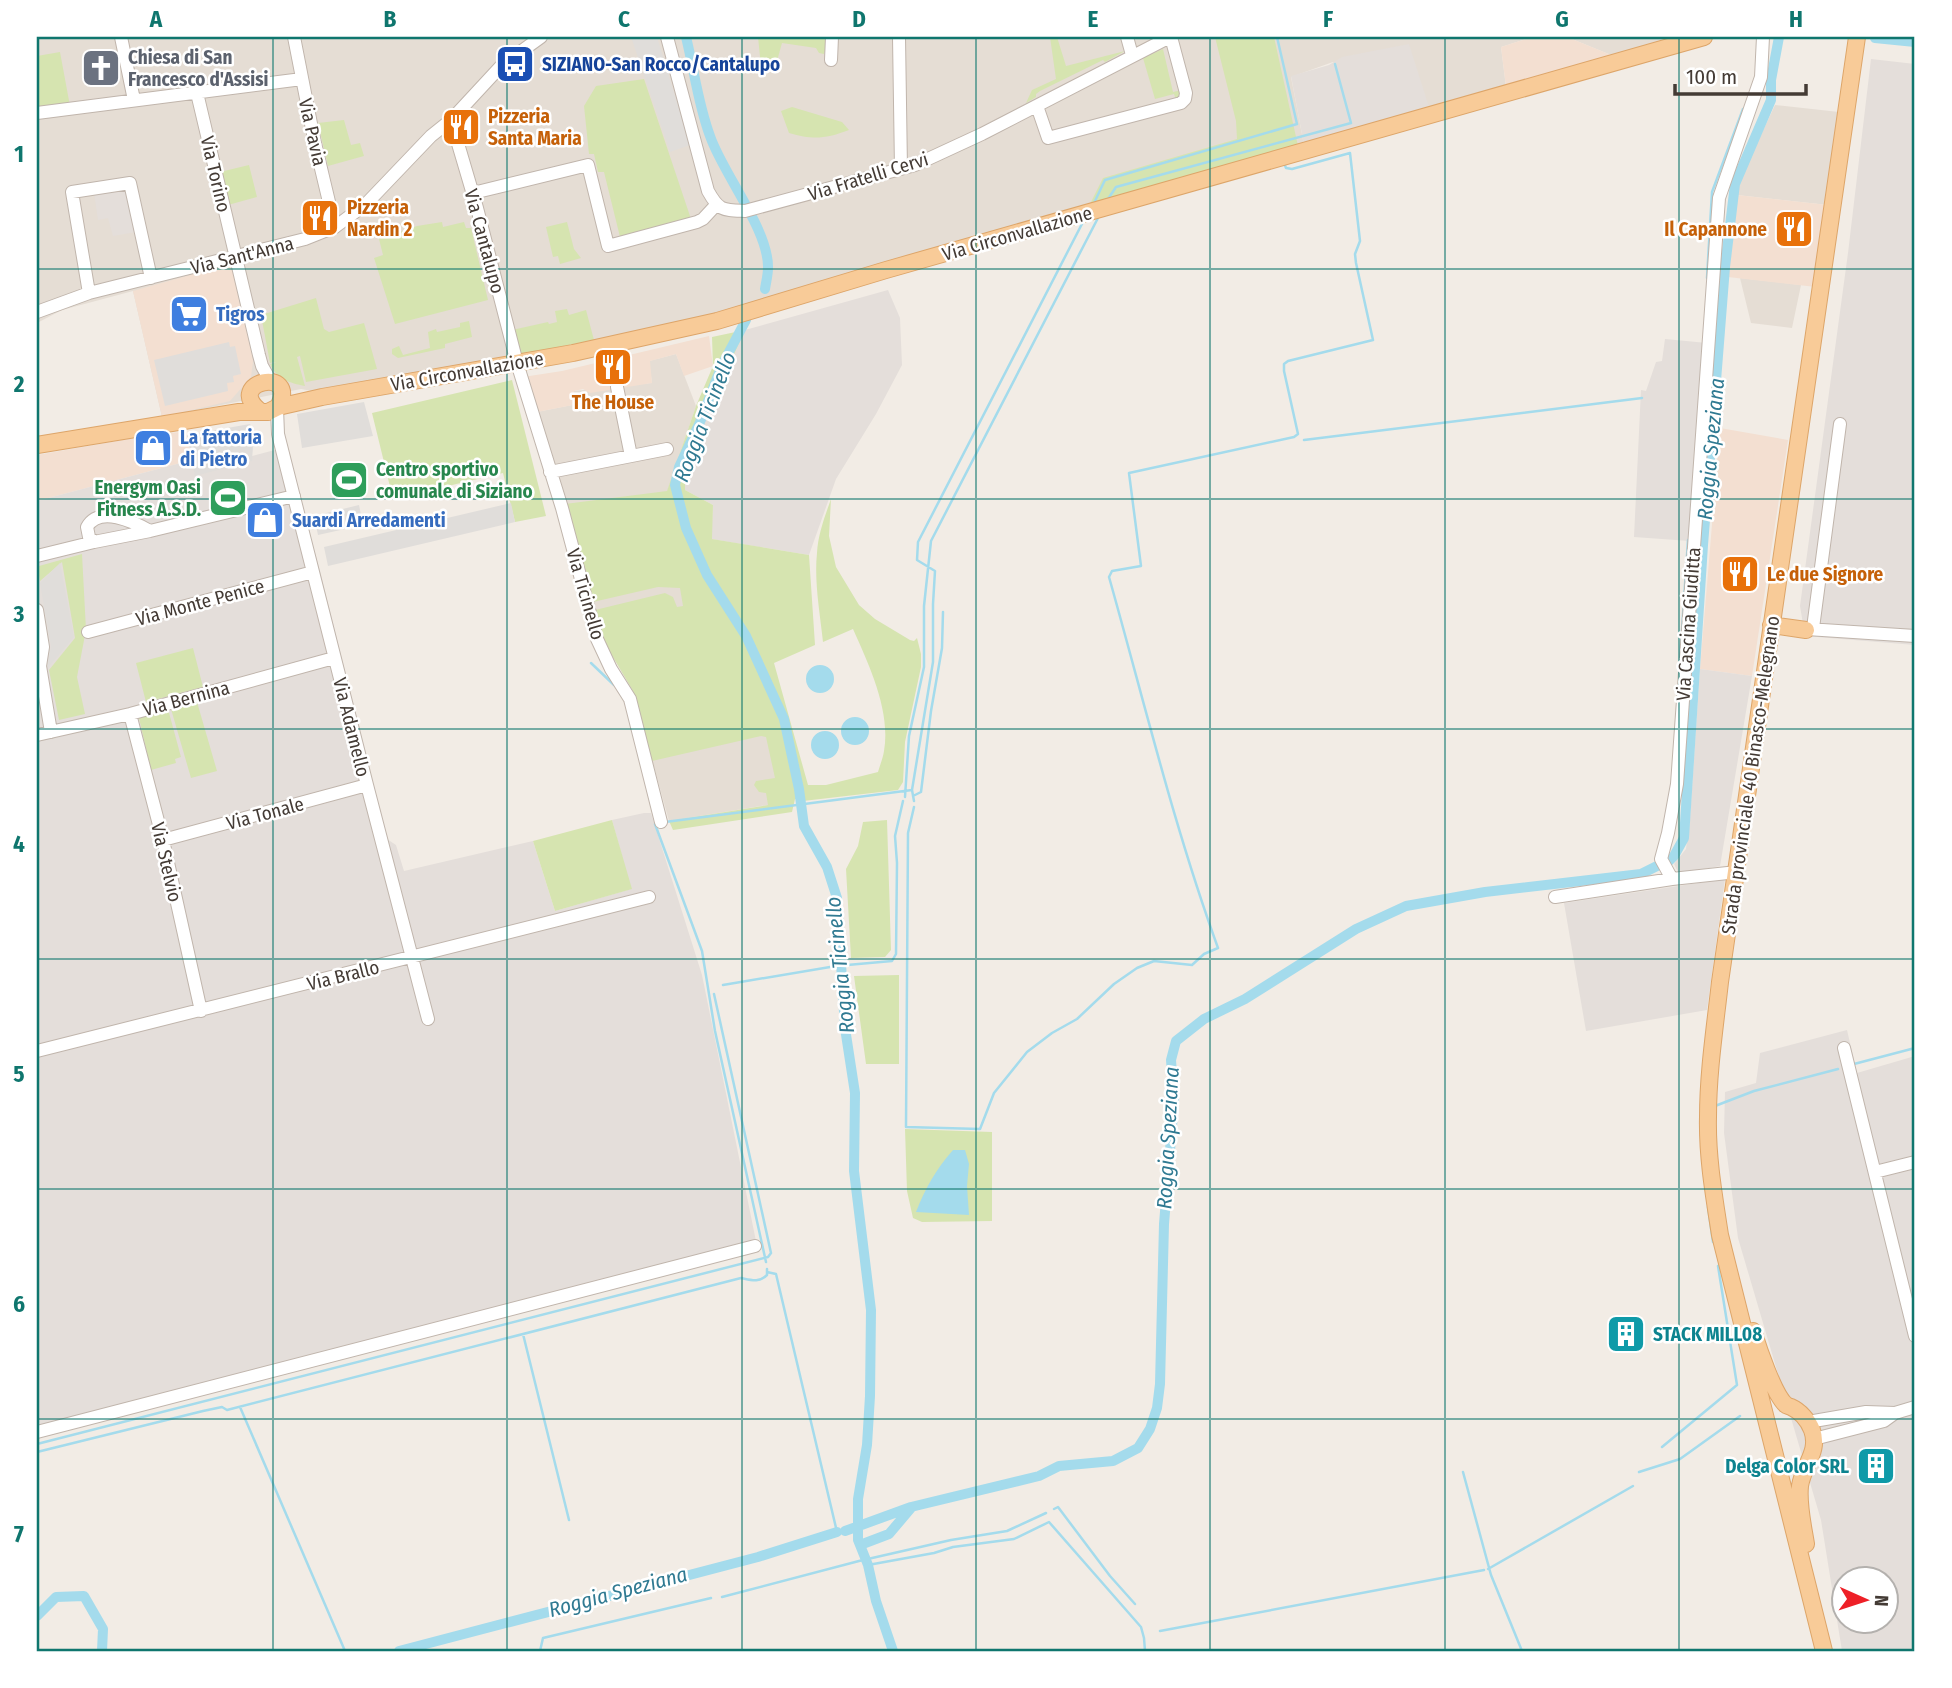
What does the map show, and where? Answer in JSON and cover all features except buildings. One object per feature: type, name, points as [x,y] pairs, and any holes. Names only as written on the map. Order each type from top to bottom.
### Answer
[{"type":"main road","name":"Via Circonvallazione","points":[[215,415],[270,409],[322,397],[517,363],[717,321],[1704,37]]},
{"type":"main road","name":"Strada provinciale 40 Binasco-Melegnano","points":[[1824,1651],[1720,1235],[1707,1118],[1720,982],[1858,38]]},
{"type":"main road","points":[[37,445],[215,415],[264,386],[322,397]]},
{"type":"main road","points":[[264,386],[282,396],[270,409],[253,405],[251,396],[264,386]]},
{"type":"main road","points":[[1772,625],[1810,629]]},
{"type":"main road","name":"Strada provinciale 40 Binasco-Melegnano","points":[[1727,1260],[1772,1381],[1786,1405],[1801,1413],[1808,1422],[1814,1439],[1814,1451],[1800,1485],[1800,1504],[1819,1630]]},
{"type":"street","points":[[121,37],[134,100]]},
{"type":"street","name":"Via Pavia","points":[[294,37],[335,227]]},
{"type":"street","name":"Via Sant'Anna","points":[[37,312],[89,293],[305,239],[335,227],[366,204],[501,66],[541,37]]},
{"type":"street","points":[[473,192],[588,165],[608,246],[703,219],[716,205],[708,191],[667,37]]},
{"type":"street","points":[[831,60],[832,37]]},
{"type":"street","points":[[899,37],[901,169]]},
{"type":"street","points":[[1128,37],[1132,55]]},
{"type":"street","points":[[1037,106],[1048,138],[1181,103],[1186,93],[1170,37]]},
{"type":"street","name":"Via Fratelli Cervi","points":[[716,205],[725,210],[745,211],[915,165],[1170,37]]},
{"type":"street","name":"Via Cascina Giuditta","points":[[1672,879],[1661,859],[1677,784],[1719,198],[1761,77],[1763,37]]},
{"type":"street","points":[[37,113],[302,79]]},
{"type":"street","name":"Via Torino","points":[[197,93],[262,366],[264,386]]},
{"type":"street","name":"Via Cantalupo","points":[[451,120],[473,192],[517,363]]},
{"type":"street","points":[[89,293],[72,192],[130,183],[151,278]]},
{"type":"street","name":"Via Ticinello","points":[[517,363],[562,508],[597,639],[611,669],[630,699],[661,822]]},
{"type":"street","points":[[617,387],[631,456]]},
{"type":"street","name":"Via Adamello","points":[[270,409],[428,1019]]},
{"type":"street","points":[[1840,424],[1810,629],[1915,636]]},
{"type":"street","points":[[550,472],[667,449]]},
{"type":"street","points":[[37,556],[294,496]]},
{"type":"street","points":[[94,542],[89,537],[87,527],[93,519],[103,516],[128,521],[150,531]]},
{"type":"street","name":"Via Monte Penice","points":[[88,632],[313,572]]},
{"type":"street","points":[[37,610],[43,647],[40,666],[51,732]]},
{"type":"street","name":"Via Bernina","points":[[37,735],[334,659]]},
{"type":"street","name":"Via Stelvio","points":[[130,713],[163,840],[201,1011]]},
{"type":"street","name":"Via Tonale","points":[[163,840],[367,785]]},
{"type":"street","points":[[1555,897],[1737,872]]},
{"type":"street","name":"Via Brallo","points":[[37,1051],[649,897]]},
{"type":"street","points":[[1844,1048],[1915,1336]]},
{"type":"street","points":[[1875,1172],[1915,1162]]},
{"type":"street","points":[[37,1432],[755,1246]]},
{"type":"street","points":[[1814,1439],[1884,1421],[1895,1413],[1915,1408]]},
{"type":"street","points":[[1808,1422],[1866,1412],[1895,1413]]},
{"type":"shaded area","points":[[37,37],[1532,37],[1501,47],[1506,87],[1430,110],[1333,62],[1291,77],[1304,145],[999,229],[698,319],[567,347],[352,386],[312,391],[301,389],[162,417],[133,291],[62,310],[37,323]]},
{"type":"shaded area","points":[[631,37],[657,37],[690,145],[670,152]]},
{"type":"shaded area","points":[[1532,37],[1567,37],[1616,57],[1506,87],[1501,47]]},
{"type":"shaded area","points":[[1567,37],[1694,37],[1616,57]]},
{"type":"shaded area","points":[[1409,44],[1430,110],[1304,145],[1291,76],[1329,65],[1342,57]]},
{"type":"shaded area","points":[[1871,59],[1915,64],[1915,645],[1805,636],[1800,606],[1848,253]]},
{"type":"shaded area","points":[[1775,105],[1839,112],[1828,205],[1737,195],[1738,184]]},
{"type":"shaded area","points":[[125,186],[136,232],[113,236],[108,218],[98,220],[94,192]]},
{"type":"shaded area","points":[[1737,195],[1828,205],[1816,287],[1728,277]]},
{"type":"shaded area","points":[[226,265],[232,267],[248,333],[253,361],[251,377],[230,401],[162,417],[133,291]]},
{"type":"shaded area","points":[[1740,278],[1801,285],[1792,328],[1751,323]]},
{"type":"shaded area","points":[[888,290],[900,318],[902,365],[836,479],[809,555],[711,539],[713,505],[685,490],[685,464],[745,330]]},
{"type":"shaded area","points":[[709,336],[713,366],[684,376],[676,354],[650,361],[652,383],[590,393],[583,389],[574,391],[573,405],[537,412],[523,377],[562,371]]},
{"type":"shaded area","points":[[1665,339],[1707,343],[1690,541],[1634,537],[1641,390],[1646,391],[1656,362],[1662,361]]},
{"type":"shaded area","points":[[229,342],[230,347],[235,346],[241,374],[233,376],[234,382],[227,383],[228,391],[165,406],[154,360]]},
{"type":"shaded area","points":[[676,354],[696,406],[667,492],[724,614],[792,801],[669,821],[633,691],[606,645],[537,412],[572,405],[574,391],[652,383],[649,361]]},
{"type":"shaded area","points":[[364,402],[373,436],[302,448],[297,414]]},
{"type":"shaded area","points":[[250,424],[254,431],[252,461],[195,476],[187,435]]},
{"type":"shaded area","points":[[1720,428],[1788,440],[1752,676],[1700,669]]},
{"type":"shaded area","points":[[186,431],[192,460],[37,501],[37,455]]},
{"type":"shaded area","points":[[286,447],[387,839],[396,845],[404,871],[533,841],[555,911],[631,889],[612,820],[651,813],[702,975],[758,1251],[37,1438],[37,501],[192,460],[195,471]]},
{"type":"shaded area","points":[[511,503],[515,522],[328,566],[324,547]]},
{"type":"shaded area","points":[[359,505],[363,525],[318,535],[314,516]]},
{"type":"shaded area","points":[[60,563],[74,637],[47,669],[51,646],[40,583]]},
{"type":"shaded area","points":[[1700,669],[1752,676],[1720,866],[1679,874],[1674,864],[1686,849],[1690,819]]},
{"type":"shaded area","points":[[1725,879],[1707,1010],[1586,1031],[1564,903]]},
{"type":"shaded area","points":[[1847,1030],[1857,1073],[1915,1056],[1915,1651],[1842,1651],[1840,1636],[1899,1636],[1899,1566],[1829,1566],[1829,1570],[1821,1520],[1738,1238],[1724,1133],[1725,1092],[1756,1083],[1760,1053]]},
{"type":"green space","points":[[758,37],[831,37],[824,54],[819,53],[816,48],[782,43],[777,61],[761,66]]},
{"type":"green space","points":[[1050,37],[1057,37],[1066,66],[1125,51],[1040,91],[1026,103],[1032,90],[1056,79]]},
{"type":"green space","points":[[1215,37],[1274,37],[1298,146],[1090,204],[1103,178],[1237,139],[1236,121]]},
{"type":"green space","points":[[1163,49],[1173,92],[1181,90],[1182,94],[1176,100],[1174,94],[1155,99],[1143,58]]},
{"type":"green space","points":[[60,52],[70,106],[37,110],[37,56]]},
{"type":"green space","points":[[644,79],[691,219],[620,237],[604,172],[598,172],[594,154],[589,154],[584,106],[596,86]]},
{"type":"green space","points":[[792,107],[842,122],[849,130],[819,138],[789,133],[781,111]]},
{"type":"green space","points":[[344,120],[351,145],[360,143],[364,156],[328,166],[318,123]]},
{"type":"green space","points":[[249,165],[257,197],[228,205],[220,172]]},
{"type":"green space","points":[[442,222],[443,227],[464,222],[466,228],[471,228],[488,300],[395,324],[374,258],[383,255],[379,239],[417,226]]},
{"type":"green space","points":[[567,222],[574,249],[581,258],[560,264],[558,256],[553,257],[546,227]]},
{"type":"green space","points":[[316,298],[324,329],[329,332],[364,323],[377,369],[306,382],[300,356],[297,357],[305,386],[289,382],[276,373],[270,364],[276,362],[270,363],[261,315]]},
{"type":"green space","points":[[567,309],[569,315],[586,310],[594,340],[520,353],[512,330],[557,322],[555,311]]},
{"type":"green space","points":[[469,321],[472,337],[445,344],[445,348],[398,358],[392,354],[392,349],[399,346],[403,355],[430,348],[428,332],[460,327],[460,323]]},
{"type":"green space","points":[[745,330],[685,464],[685,490],[713,505],[712,539],[809,555],[815,645],[774,663],[808,785],[826,785],[878,772],[884,754],[881,704],[853,629],[823,642],[816,564],[820,532],[831,499],[829,536],[836,567],[859,605],[875,619],[910,640],[917,638],[921,667],[905,742],[903,782],[898,790],[803,801],[795,799],[792,812],[673,830],[669,821],[768,805],[766,793],[759,792],[754,785],[756,781],[775,778],[766,737],[652,761],[633,691],[606,645],[595,610],[665,593],[673,597],[677,607],[683,606],[680,588],[658,587],[593,602],[565,504],[667,491],[696,406],[713,366],[712,337]]},
{"type":"green space","points":[[512,380],[546,516],[515,522],[503,473],[393,499],[372,413]]},
{"type":"green space","points":[[82,554],[86,630],[77,677],[85,714],[59,720],[49,670],[75,638],[62,562],[40,581],[38,569],[39,566]]},
{"type":"green space","points":[[193,648],[203,687],[146,702],[136,663]]},
{"type":"green space","points":[[197,702],[217,771],[191,778],[171,709]]},
{"type":"green space","points":[[168,709],[181,757],[175,759],[176,763],[151,770],[139,718]]},
{"type":"green space","points":[[612,820],[632,889],[555,911],[533,841]]},
{"type":"green space","points":[[887,820],[891,950],[885,957],[851,958],[846,869],[858,846],[863,822]]},
{"type":"green space","points":[[899,975],[899,1064],[866,1064],[854,976]]},
{"type":"green space","points":[[905,1129],[992,1132],[992,1221],[922,1222],[913,1218],[907,1191]]},
{"type":"water","points":[[820,665],[830,669],[834,679],[830,689],[820,693],[810,689],[806,679],[810,669]]},
{"type":"water","points":[[855,717],[865,721],[869,731],[865,741],[855,745],[845,741],[841,731],[845,721]]},
{"type":"water","points":[[825,731],[835,735],[839,745],[835,755],[825,759],[815,755],[811,745],[815,735]]},
{"type":"water","points":[[953,1150],[965,1150],[969,1164],[969,1215],[916,1212],[941,1164]]},
{"type":"waterway","name":"Roggia Ticinello","points":[[686,37],[710,136],[761,237],[768,271],[765,289]]},
{"type":"waterway","points":[[1094,203],[1105,180],[1297,124],[1277,37]]},
{"type":"waterway","name":"Roggia Speziana","points":[[1667,863],[1684,838],[1703,545],[1725,267],[1735,184],[1771,100],[1771,80],[1779,37]]},
{"type":"waterway","name":"Roggia Speziana","points":[[1875,38],[1915,42]]},
{"type":"waterway","points":[[1108,199],[1116,187],[1351,123],[1335,64]]},
{"type":"waterway","points":[[1707,278],[1712,192],[1743,109]]},
{"type":"waterway","points":[[914,807],[908,833],[906,1127],[980,1129],[994,1093],[1027,1052],[1077,1019],[1114,984],[1137,968],[1154,961],[1192,965],[1204,954],[1218,948],[1173,810],[1109,577],[1112,571],[1141,566],[1129,473],[1294,437],[1298,434],[1284,364],[1373,340],[1356,263],[1355,254],[1360,241],[1350,153],[1292,169],[1286,168],[1284,163]]},
{"type":"waterway","points":[[905,797],[909,736],[924,667],[924,606],[931,541],[1099,216]]},
{"type":"waterway","points":[[914,801],[912,790],[933,662],[935,571],[917,560],[918,542],[1084,220]]},
{"type":"waterway","name":"Roggia Ticinello","points":[[746,320],[722,365],[679,467],[675,485],[686,528],[707,575],[746,636],[784,719],[804,826],[827,867],[837,898],[845,1028],[855,1093],[854,1171],[871,1310],[870,1396],[867,1445],[858,1499],[858,1540],[893,1651]]},
{"type":"waterway","points":[[1304,440],[1642,398]]},
{"type":"waterway","points":[[1680,659],[1688,540]]},
{"type":"waterway","points":[[913,796],[921,792],[942,648],[943,612]]},
{"type":"waterway","points":[[591,663],[614,685]]},
{"type":"waterway","points":[[665,822],[912,790]]},
{"type":"waterway","points":[[723,985],[836,966],[892,961],[896,954],[895,836],[903,801]]},
{"type":"waterway","points":[[657,824],[702,951],[715,1031],[766,1262]]},
{"type":"waterway","name":"Roggia Speziana","points":[[845,1531],[911,1507],[1039,1476],[1059,1466],[1113,1461],[1138,1448],[1150,1429],[1157,1408],[1160,1384],[1164,1224],[1174,1101],[1171,1060],[1176,1041],[1204,1019],[1245,999],[1356,929],[1406,906],[1485,892],[1641,874],[1657,866]]},
{"type":"waterway","points":[[37,1444],[768,1257],[771,1253],[714,994]]},
{"type":"waterway","points":[[1854,1064],[1915,1048]]},
{"type":"waterway","points":[[1715,1106],[1754,1091],[1838,1069]]},
{"type":"waterway","points":[[1708,1207],[1713,1242]]},
{"type":"waterway","points":[[1662,1447],[1737,1385],[1718,1266]]},
{"type":"waterway","points":[[37,1452],[203,1411],[222,1407],[227,1410],[741,1278],[758,1280],[767,1275],[767,1269]]},
{"type":"waterway","points":[[767,1272],[776,1274],[837,1532]]},
{"type":"waterway","points":[[523,1334],[569,1520]]},
{"type":"waterway","points":[[240,1407],[345,1651]]},
{"type":"waterway","points":[[1639,1472],[1680,1459],[1740,1416]]},
{"type":"waterway","points":[[1463,1472],[1491,1575],[1522,1651]]},
{"type":"waterway","points":[[1488,1569],[1633,1486]]},
{"type":"waterway","points":[[1054,1509],[1058,1507],[1110,1576],[1135,1604]]},
{"type":"waterway","points":[[860,1545],[889,1534],[911,1508]]},
{"type":"waterway","points":[[722,1597],[859,1561],[951,1540],[1007,1531],[1046,1513]]},
{"type":"waterway","points":[[868,1565],[953,1547],[1014,1539],[1049,1522],[1141,1627],[1145,1651]]},
{"type":"waterway","name":"Roggia Speziana","points":[[399,1651],[758,1557],[837,1532]]},
{"type":"waterway","points":[[1160,1631],[1484,1570]]},
{"type":"waterway","name":"Roggia Speziana","points":[[37,1616],[56,1597],[84,1596],[103,1629],[102,1651]]},
{"type":"waterway","points":[[540,1651],[543,1638],[711,1598]]},
{"type":"place","name":"SIZIANO-San Rocco/Cantalupo","points":[[515,64]]},
{"type":"place","name":"Chiesa di San Francesco d'Assisi","points":[[101,68]]},
{"type":"place","name":"Pizzeria Santa Maria","points":[[461,127]]},
{"type":"place","name":"Pizzeria Nardin 2","points":[[320,218]]},
{"type":"place","name":"Il Capannone","points":[[1794,229]]},
{"type":"place","name":"Tigros","points":[[189,314]]},
{"type":"place","name":"The House","points":[[613,367]]},
{"type":"place","name":"La fattoria di Pietro","points":[[153,448]]},
{"type":"place","name":"Centro sportivo comunale di Siziano","points":[[349,480]]},
{"type":"place","name":"Energym Oasi Fitness A.S.D.","points":[[228,498]]},
{"type":"place","name":"Suardi Arredamenti","points":[[265,520]]},
{"type":"place","name":"Le due Signore","points":[[1740,574]]},
{"type":"place","name":"STACK MILL08","points":[[1626,1334]]},
{"type":"place","name":"Delga Color SRL","points":[[1876,1466]]}]
